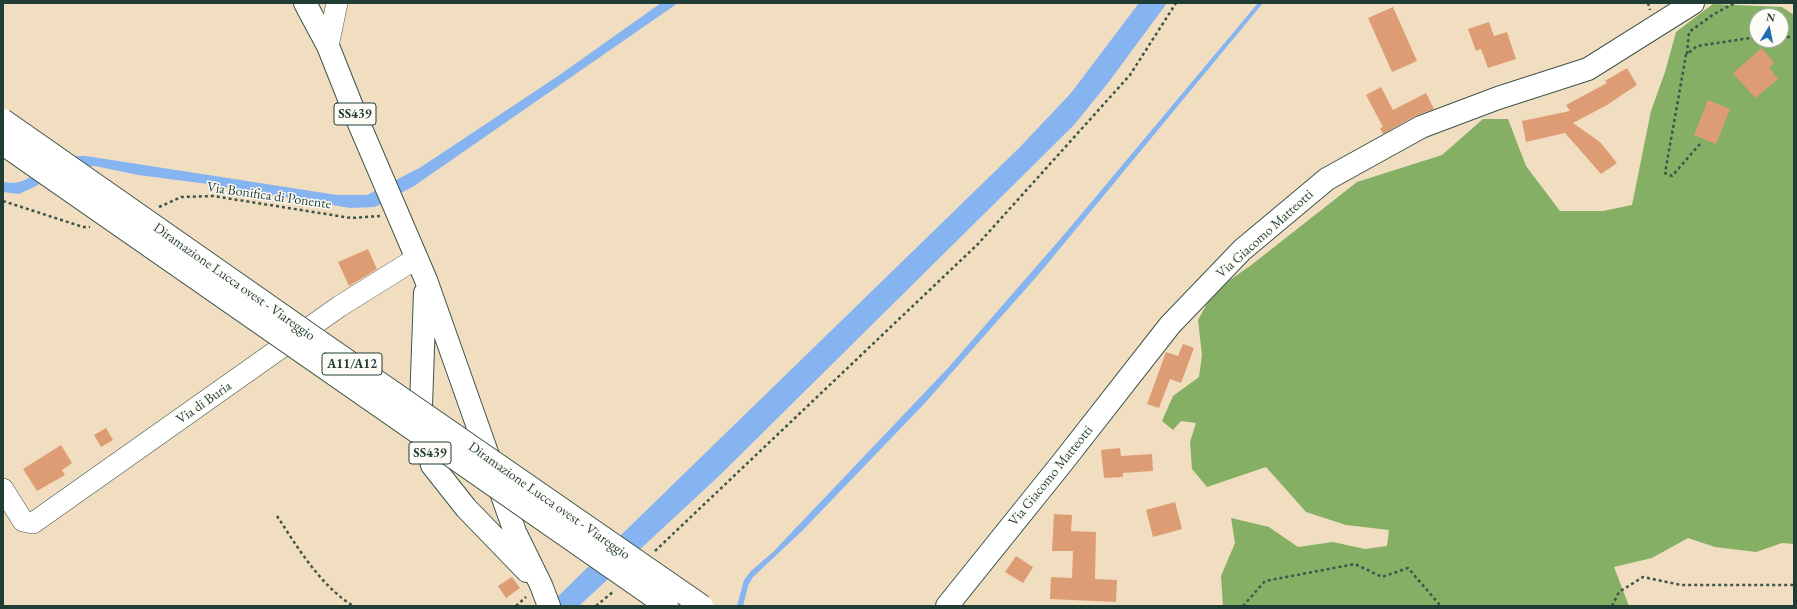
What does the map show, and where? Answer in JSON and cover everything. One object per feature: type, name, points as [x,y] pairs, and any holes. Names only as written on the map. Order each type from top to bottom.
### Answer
[{"type":"main road","name":"SS439","points":[[306,3],[328,46],[357,119],[426,280],[515,532],[542,585],[549,606]]},
{"type":"main road","name":"Via Giacomo Matteotti","points":[[946,606],[1062,463],[1170,324],[1242,250],[1327,179],[1421,127],[1498,98],[1588,69],[1693,3]]},
{"type":"main road","name":"Diramazione Lucca ovest - Viareggio","points":[[3,120],[278,313],[702,606]]},
{"type":"main road","name":"Diramazione Lucca ovest - Viareggio","points":[[3,144],[667,606]]},
{"type":"main road","name":"SS439","points":[[426,280],[421,405],[432,465],[466,508],[542,585]]},
{"type":"street","points":[[328,46],[337,3]]},
{"type":"street","name":"Via di Buria","points":[[3,489],[23,521],[33,523],[340,306],[417,258]]},
{"type":"path","points":[[651,555],[978,244],[1130,75],[1176,3]]},
{"type":"path","points":[[1700,144],[1672,176],[1665,173],[1689,32],[1714,14],[1735,3]]},
{"type":"path","points":[[1686,55],[1697,46],[1749,38]]},
{"type":"path","name":"Via Bonifica di Ponente","points":[[152,210],[181,197],[213,196],[351,218],[396,209]]},
{"type":"path","points":[[3,201],[83,227],[96,226]]},
{"type":"path","points":[[277,516],[305,559],[342,599],[353,606]]},
{"type":"path","points":[[1243,606],[1265,581],[1355,564],[1382,577],[1408,568],[1439,604],[1439,606]]},
{"type":"path","points":[[1612,606],[1619,592],[1643,577],[1681,585],[1794,584]]},
{"type":"path","points":[[596,606],[618,587]]},
{"type":"green space","points":[[1713,4],[1784,8],[1749,8],[1749,48],[1789,48],[1789,12],[1794,15],[1794,544],[1782,543],[1756,552],[1715,547],[1688,538],[1652,558],[1614,567],[1629,606],[1223,606],[1221,576],[1235,543],[1231,518],[1269,527],[1298,547],[1333,542],[1365,549],[1387,546],[1389,530],[1346,525],[1306,512],[1266,467],[1207,487],[1192,469],[1190,442],[1196,423],[1181,421],[1173,430],[1162,421],[1173,396],[1199,377],[1202,355],[1198,320],[1214,291],[1250,266],[1357,182],[1442,155],[1483,119],[1508,119],[1526,166],[1560,211],[1603,211],[1632,205],[1651,111],[1665,72],[1676,32]]},
{"type":"water","points":[[661,3],[678,3],[414,186],[375,207],[350,208],[208,184],[138,175],[95,166],[80,167],[54,174],[36,186],[19,194],[3,192],[3,182],[11,183],[23,181],[58,159],[86,156],[337,195],[367,195],[421,167],[558,76]]},
{"type":"water","points":[[1139,3],[1167,3],[1108,83],[1074,125],[720,475],[579,606],[548,606],[1020,147],[1071,93]]},
{"type":"water","points":[[1258,3],[1263,3],[1038,275],[924,404],[802,531],[753,577],[748,586],[743,606],[737,606],[744,580],[751,571],[773,552],[948,368],[1068,230]]},
{"type":"building","points":[[1393,7],[1417,61],[1392,72],[1368,18]]},
{"type":"building","points":[[1489,22],[1494,36],[1507,32],[1516,59],[1488,68],[1481,49],[1476,51],[1468,29]]},
{"type":"building","points":[[1762,48],[1774,63],[1769,68],[1778,79],[1755,98],[1733,73]]},
{"type":"building","points":[[1627,68],[1637,85],[1607,105],[1573,123],[1600,142],[1617,163],[1601,174],[1565,133],[1526,142],[1522,121],[1570,111],[1566,105],[1607,83],[1605,81]]},
{"type":"building","points":[[1381,87],[1393,110],[1426,93],[1434,109],[1415,116],[1383,134],[1380,128],[1383,127],[1366,95]]},
{"type":"building","points":[[1708,100],[1730,109],[1716,144],[1694,135]]},
{"type":"building","points":[[368,249],[377,269],[349,286],[338,262]]},
{"type":"building","points":[[1183,344],[1194,348],[1181,383],[1170,379],[1159,408],[1147,404],[1166,352],[1178,356]]},
{"type":"building","points":[[106,428],[113,440],[101,447],[94,435]]},
{"type":"building","points":[[61,445],[72,463],[62,470],[65,475],[37,491],[23,469]]},
{"type":"building","points":[[1120,448],[1121,456],[1152,454],[1153,471],[1123,473],[1123,477],[1104,478],[1101,450]]},
{"type":"building","points":[[1175,502],[1182,529],[1153,537],[1146,510]]},
{"type":"building","points":[[1054,514],[1072,515],[1071,531],[1096,532],[1095,579],[1117,580],[1116,602],[1050,599],[1051,577],[1072,578],[1073,551],[1052,551]]},
{"type":"building","points":[[1016,556],[1033,567],[1023,583],[1005,572]]},
{"type":"building","points":[[512,577],[520,588],[506,598],[498,586]]}]
